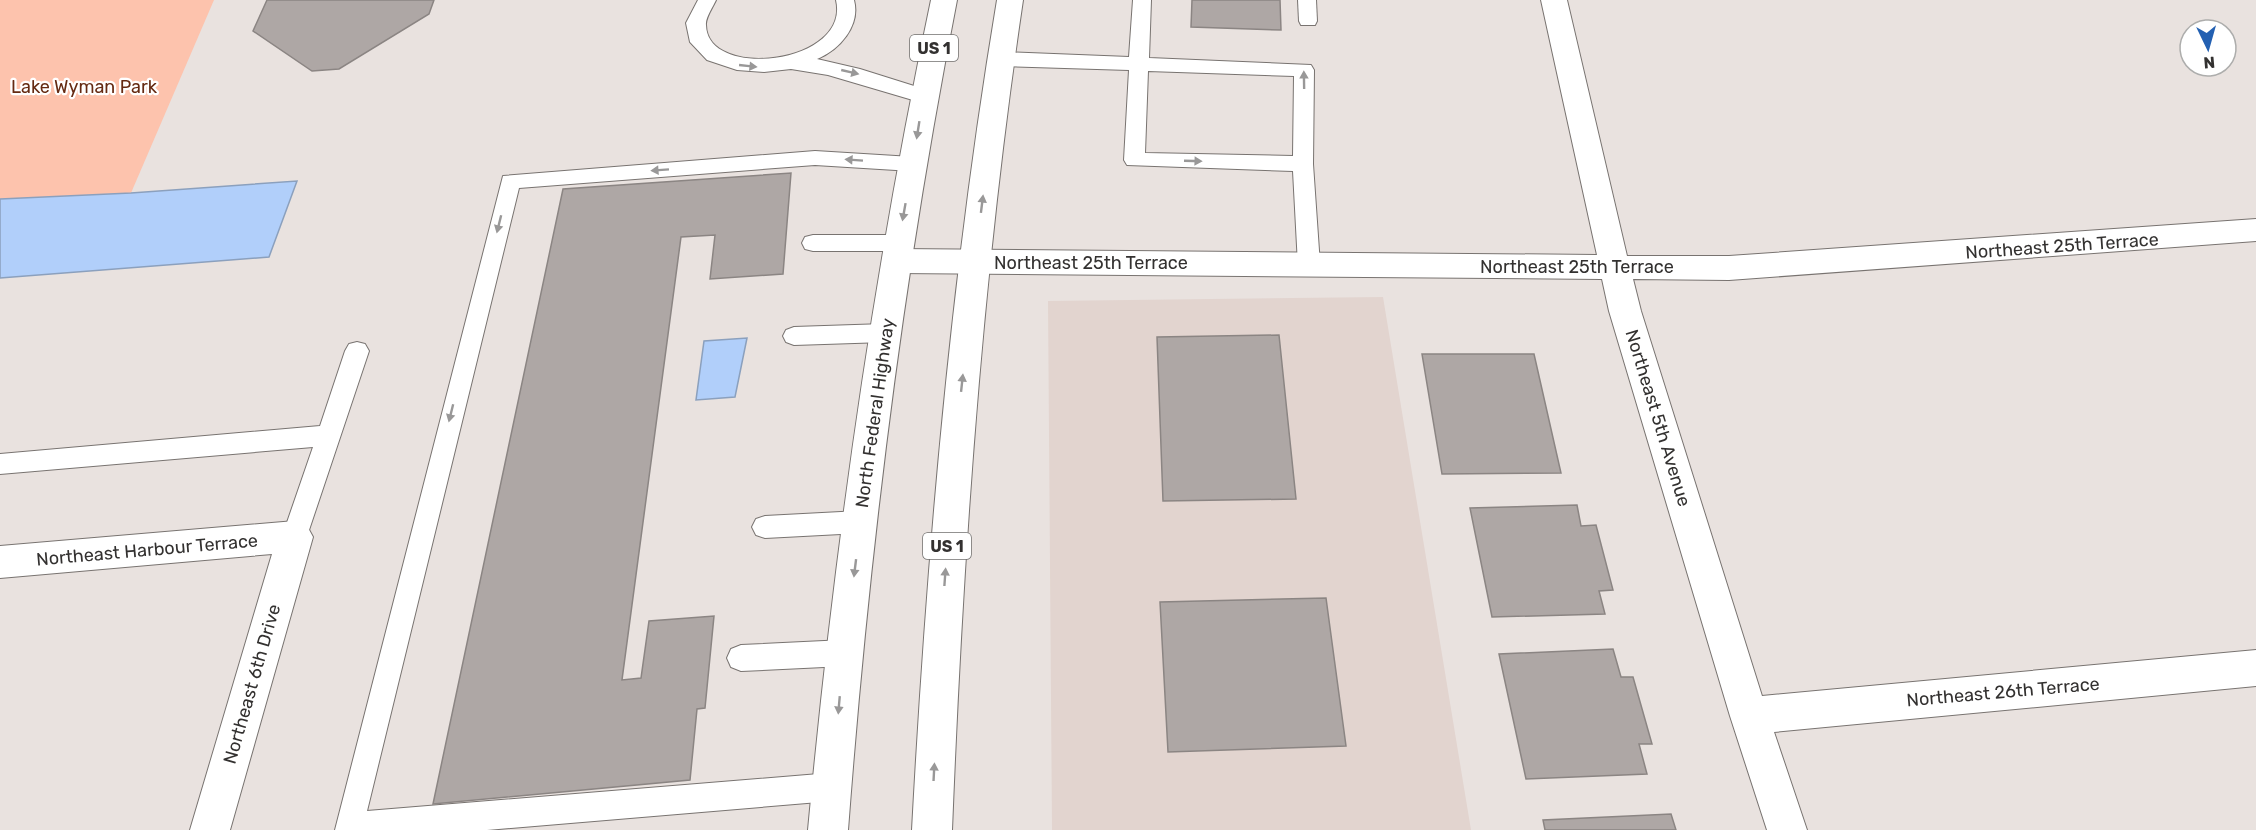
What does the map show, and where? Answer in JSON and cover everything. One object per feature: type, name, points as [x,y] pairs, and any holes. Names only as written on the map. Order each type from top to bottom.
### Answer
[{"type":"street","name":"North Federal Highway","points":[[828,830],[860,522],[885,333],[923,96],[944,0]]},
{"type":"street","name":"US 1","points":[[932,830],[951,477],[1000,59],[1010,0]]},
{"type":"street","name":"Northeast 5th Avenue","points":[[1554,0],[1625,311],[1749,716],[1787,830]]},
{"type":"street","name":"Northeast 25th Terrace","points":[[898,252],[975,262],[1729,268],[2256,230]]},
{"type":"street","name":"Northeast Harbour Terrace","points":[[0,562],[295,537]]},
{"type":"street","name":"Northeast 6th Drive","points":[[210,830],[295,537]]},
{"type":"street","name":"Northeast 26th Terrace","points":[[1749,716],[2256,668]]},
{"type":"lane","points":[[707,0],[699,10],[696,25],[698,39],[708,52],[725,61],[745,67],[768,67],[792,63],[815,54],[833,41],[844,26],[848,10],[845,0]]},
{"type":"lane","points":[[1142,0],[1134,160],[1303,164]]},
{"type":"lane","points":[[1307,0],[1308,21]]},
{"type":"lane","points":[[1000,59],[1304,70],[1303,164],[1309,265]]},
{"type":"lane","points":[[792,63],[830,67],[868,76],[923,96]]},
{"type":"lane","points":[[831,787],[348,827],[510,181],[815,158],[912,164]]},
{"type":"lane","points":[[813,243],[898,252]]},
{"type":"lane","points":[[794,336],[885,333]]},
{"type":"lane","points":[[295,537],[357,351]]},
{"type":"lane","points":[[0,464],[329,435]]},
{"type":"lane","points":[[765,527],[860,522]]},
{"type":"lane","points":[[741,658],[845,653]]},
{"type":"shaded area","points":[[1383,297],[1471,830],[1052,830],[1048,301]]},
{"type":"green space","name":"Lake Wyman Park","points":[[0,0],[214,0],[131,193],[0,199]]},
{"type":"water","points":[[297,181],[269,257],[0,278],[0,199],[131,193]]},
{"type":"water","points":[[747,338],[735,397],[696,400],[704,341]]},
{"type":"building","points":[[267,0],[434,0],[429,14],[339,69],[312,71],[253,31]]},
{"type":"building","points":[[1192,0],[1280,0],[1281,30],[1191,27]]},
{"type":"building","points":[[791,173],[783,274],[710,279],[715,235],[681,237],[622,680],[641,678],[649,621],[714,616],[705,708],[697,709],[690,780],[433,804],[563,189]]},
{"type":"building","points":[[1279,335],[1296,499],[1163,501],[1157,337]]},
{"type":"building","points":[[1422,354],[1534,354],[1561,473],[1442,474]]},
{"type":"building","points":[[1577,505],[1581,526],[1596,525],[1613,590],[1599,591],[1605,614],[1492,617],[1470,508]]},
{"type":"building","points":[[1326,598],[1346,746],[1168,752],[1160,602]]},
{"type":"building","points":[[1613,649],[1621,677],[1633,677],[1652,744],[1639,744],[1647,774],[1526,779],[1499,654]]},
{"type":"building","points":[[1671,814],[1676,830],[1545,830],[1543,820]]}]
